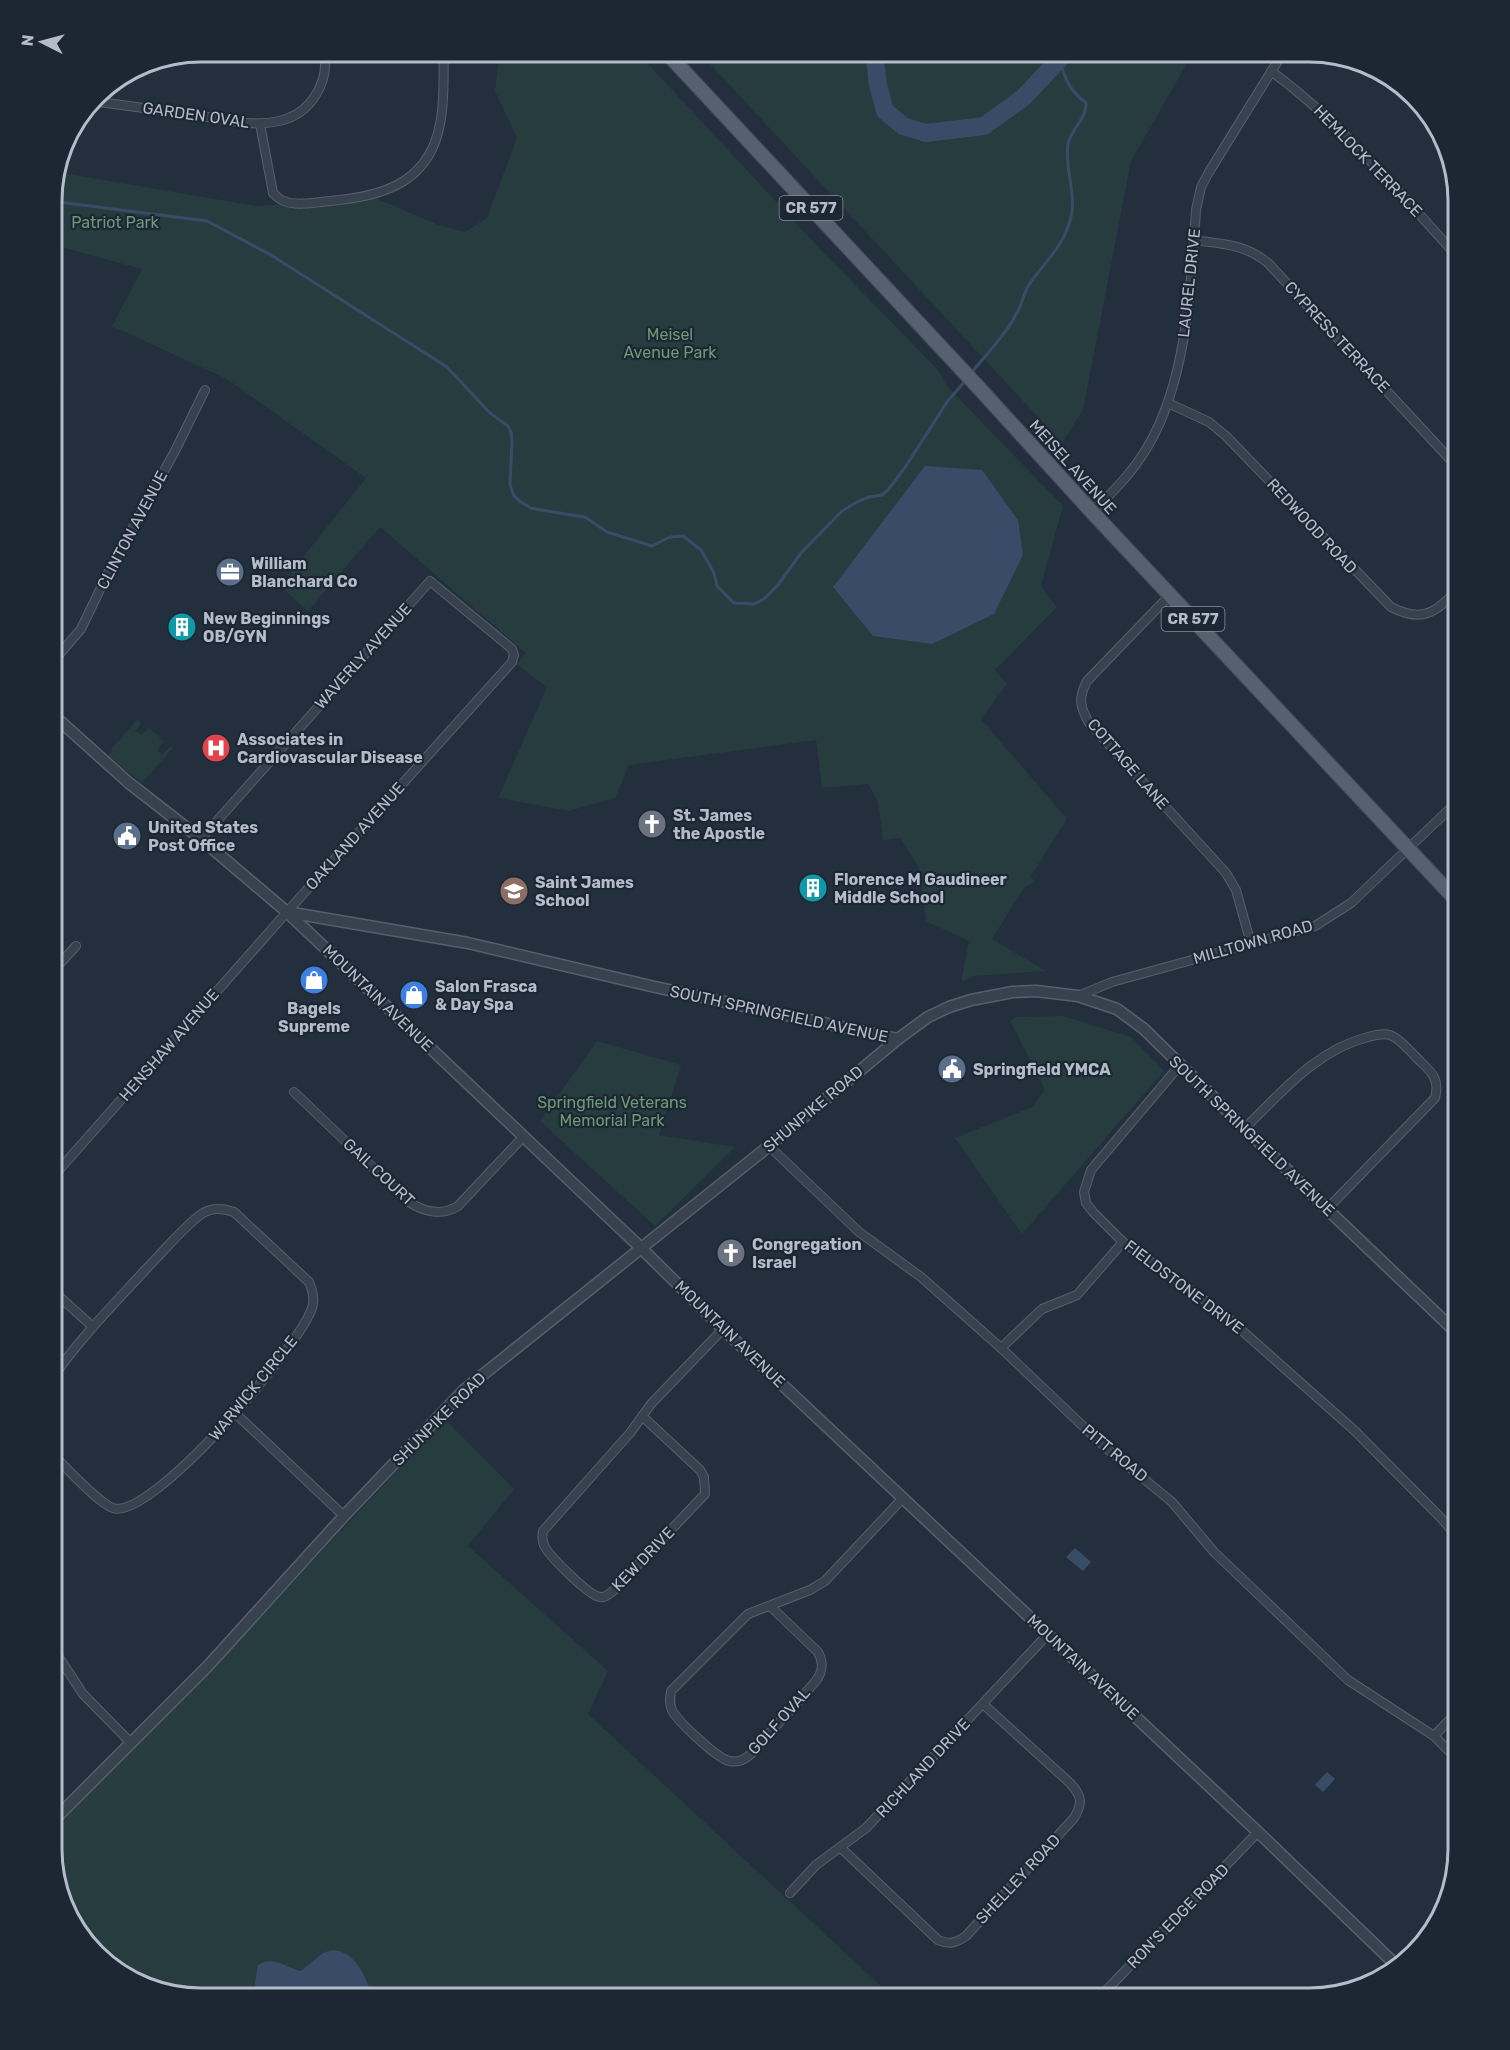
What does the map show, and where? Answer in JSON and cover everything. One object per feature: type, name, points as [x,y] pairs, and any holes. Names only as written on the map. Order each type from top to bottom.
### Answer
[{"type":"main road","name":"MEISEL AVENUE","points":[[675,62],[1092,512],[1448,891]]},
{"type":"street","name":"GARDEN OVAL","points":[[102,102],[260,124],[281,121],[294,116],[310,103],[324,79],[324,62]]},
{"type":"street","points":[[260,124],[273,193],[284,201],[297,204],[364,198],[381,193],[399,185],[414,173],[426,158],[435,141],[442,113],[444,62]]},
{"type":"street","name":"LAUREL DRIVE","points":[[1092,512],[1119,486],[1137,463],[1149,445],[1168,403],[1182,354],[1196,210],[1201,187],[1276,62]]},
{"type":"street","name":"HEMLOCK TERRACE","points":[[1271,70],[1327,116],[1448,246]]},
{"type":"street","name":"CYPRESS TERRACE","points":[[1194,240],[1243,248],[1268,263],[1448,457]]},
{"type":"street","name":"CLINTON AVENUE","points":[[62,651],[81,629],[108,573],[175,451],[205,390]]},
{"type":"street","name":"REDWOOD ROAD","points":[[1168,403],[1209,422],[1226,436],[1392,607],[1411,614],[1432,613],[1448,599]]},
{"type":"street","name":"WAVERLY AVENUE","points":[[201,839],[430,581]]},
{"type":"street","name":"OAKLAND AVENUE","points":[[287,912],[512,662],[514,655],[512,649],[430,581]]},
{"type":"street","name":"COTTAGE LANE","points":[[1170,595],[1087,681],[1080,700],[1082,711],[1089,723],[1226,873],[1236,890],[1251,944]]},
{"type":"street","name":"MOUNTAIN AVENUE","points":[[62,723],[129,783],[201,839],[287,912],[641,1248],[723,1329],[1258,1832],[1392,1961]]},
{"type":"street","name":"MILLTOWN ROAD","points":[[1078,996],[1112,982],[1316,926],[1351,903],[1448,810]]},
{"type":"street","name":"SOUTH SPRINGFIELD AVENUE","points":[[287,912],[468,943],[654,987],[898,1039],[928,1017],[970,1000],[1016,992],[1036,991],[1078,996],[1118,1009],[1144,1029],[1244,1129],[1448,1324]]},
{"type":"street","name":"HENSHAW AVENUE","points":[[62,1167],[287,912]]},
{"type":"street","points":[[62,961],[76,946]]},
{"type":"street","points":[[1244,1129],[1320,1057],[1337,1048],[1377,1034],[1392,1035],[1401,1042],[1434,1075],[1437,1083],[1435,1098],[1327,1209]]},
{"type":"street","name":"SHUNPIKE ROAD","points":[[62,1812],[207,1667],[344,1516],[465,1389],[769,1146],[898,1039]]},
{"type":"street","name":"FIELDSTONE DRIVE","points":[[1180,1065],[1091,1170],[1084,1192],[1086,1203],[1123,1242],[1221,1312],[1355,1431],[1448,1526]]},
{"type":"street","name":"GAIL COURT","points":[[294,1092],[409,1202],[426,1211],[450,1210],[458,1206],[523,1137]]},
{"type":"street","name":"PITT ROAD","points":[[769,1146],[859,1232],[921,1276],[1106,1448],[1172,1502],[1214,1552],[1348,1680],[1434,1736],[1448,1750]]},
{"type":"street","name":"WARWICK CIRCLE","points":[[62,1364],[164,1249],[202,1214],[212,1209],[223,1208],[234,1212],[309,1282],[313,1291],[312,1309],[287,1352],[203,1449],[134,1505],[123,1509],[112,1508],[62,1463]]},
{"type":"street","points":[[1001,1348],[1042,1309],[1077,1295],[1123,1242]]},
{"type":"street","points":[[62,1299],[93,1327]]},
{"type":"street","name":"KEW DRIVE","points":[[642,1416],[700,1470],[704,1476],[705,1494],[613,1591],[607,1596],[600,1597],[586,1589],[548,1551],[543,1543],[543,1531],[651,1404],[723,1329]]},
{"type":"street","points":[[235,1413],[344,1516]]},
{"type":"street","name":"GOLF OVAL","points":[[770,1606],[818,1652],[822,1669],[815,1682],[751,1754],[739,1761],[731,1761],[718,1755],[679,1720],[671,1708],[669,1699],[672,1691],[748,1614],[810,1590],[825,1581],[903,1498]]},
{"type":"street","name":"RICHLAND DRIVE","points":[[790,1893],[816,1864],[866,1828],[1048,1635]]},
{"type":"street","points":[[62,1662],[83,1694],[130,1742]]},
{"type":"street","name":"SHELLEY ROAD","points":[[841,1848],[938,1940],[946,1943],[954,1942],[966,1936],[1074,1818],[1081,1807],[1082,1800],[1080,1793],[983,1704]]},
{"type":"street","points":[[1434,1736],[1448,1721]]},
{"type":"street","name":"RON'S EDGE ROAD","points":[[1109,1988],[1258,1832]]},
{"type":"green space","points":[[499,62],[646,62],[823,252],[939,371],[946,385],[1063,506],[1041,586],[1057,607],[995,670],[1007,684],[981,719],[1067,819],[1031,876],[1034,882],[1024,888],[992,939],[1046,971],[974,976],[961,982],[969,941],[926,921],[919,868],[900,838],[883,840],[878,801],[868,784],[822,788],[816,740],[629,765],[615,798],[569,811],[498,798],[547,687],[516,664],[526,653],[380,527],[308,611],[280,586],[366,478],[227,379],[112,326],[142,269],[62,247],[64,173],[256,206],[375,198],[439,225],[465,232],[487,218],[517,138],[495,91]]},
{"type":"green space","points":[[708,62],[1188,62],[1131,161],[1083,410],[1062,443]]},
{"type":"green space","points":[[138,719],[141,724],[135,731],[141,735],[149,728],[164,741],[157,750],[162,755],[170,747],[173,748],[142,783],[108,755]]},
{"type":"green space","points":[[1063,1016],[1131,1037],[1164,1071],[1022,1234],[955,1138],[1032,1107],[1045,1090],[1010,1020],[1017,1017]]},
{"type":"green space","name":"Springfield Veterans Memorial Park","points":[[597,1041],[681,1065],[659,1135],[735,1147],[655,1226],[540,1121]]},
{"type":"green space","points":[[445,1419],[514,1489],[468,1546],[608,1671],[588,1714],[883,1988],[191,1988],[156,1981],[131,1970],[116,1960],[90,1934],[72,1903],[63,1868],[62,1819],[300,1575]]},
{"type":"water","points":[[925,466],[982,470],[1018,520],[1023,555],[994,614],[932,644],[873,636],[833,587]]},
{"type":"water","points":[[1075,1548],[1091,1562],[1083,1571],[1066,1557]]},
{"type":"water","points":[[1327,1772],[1335,1779],[1323,1792],[1315,1785]]},
{"type":"water","points":[[332,1950],[348,1955],[359,1967],[369,1988],[256,1988],[258,1965],[269,1961],[301,1971],[323,1953]]},
{"type":"waterway","points":[[875,62],[878,85],[885,111],[903,126],[926,133],[984,126],[1024,97],[1057,62]]},
{"type":"waterway","points":[[971,373],[1008,328],[1029,285],[1058,246],[1070,221],[1072,192],[1067,154],[1068,144],[1084,114],[1086,103],[1069,84],[1060,62]]},
{"type":"waterway","points":[[62,202],[207,221],[271,255],[447,367],[490,413],[508,426],[512,440],[510,485],[514,496],[521,502],[531,508],[585,517],[607,532],[652,546],[670,537],[683,536],[701,550],[714,573],[717,586],[734,603],[754,604],[764,599],[778,585],[801,553],[842,511],[869,497],[882,495],[888,490],[947,402],[965,381]]},
{"type":"place","name":"William Blanchard Co","points":[[230,572]]},
{"type":"place","name":"New Beginnings OB/GYN","points":[[182,627]]},
{"type":"place","name":"Associates in Cardiovascular Disease","points":[[216,748]]},
{"type":"place","name":"St. James the Apostle","points":[[652,824]]},
{"type":"place","name":"United States Post Office","points":[[127,836]]},
{"type":"place","name":"Florence M Gaudineer Middle School","points":[[813,888]]},
{"type":"place","name":"Saint James School","points":[[514,891]]},
{"type":"place","name":"Bagels Supreme","points":[[314,980]]},
{"type":"place","name":"Salon Frasca & Day Spa","points":[[414,995]]},
{"type":"place","name":"Springfield YMCA","points":[[952,1069]]},
{"type":"place","name":"Congregation Israel","points":[[731,1253]]},
{"type":"park label","name":"Patriot Park","points":[[115,222]]},
{"type":"park label","name":"Meisel Avenue Park","points":[[670,343]]}]
